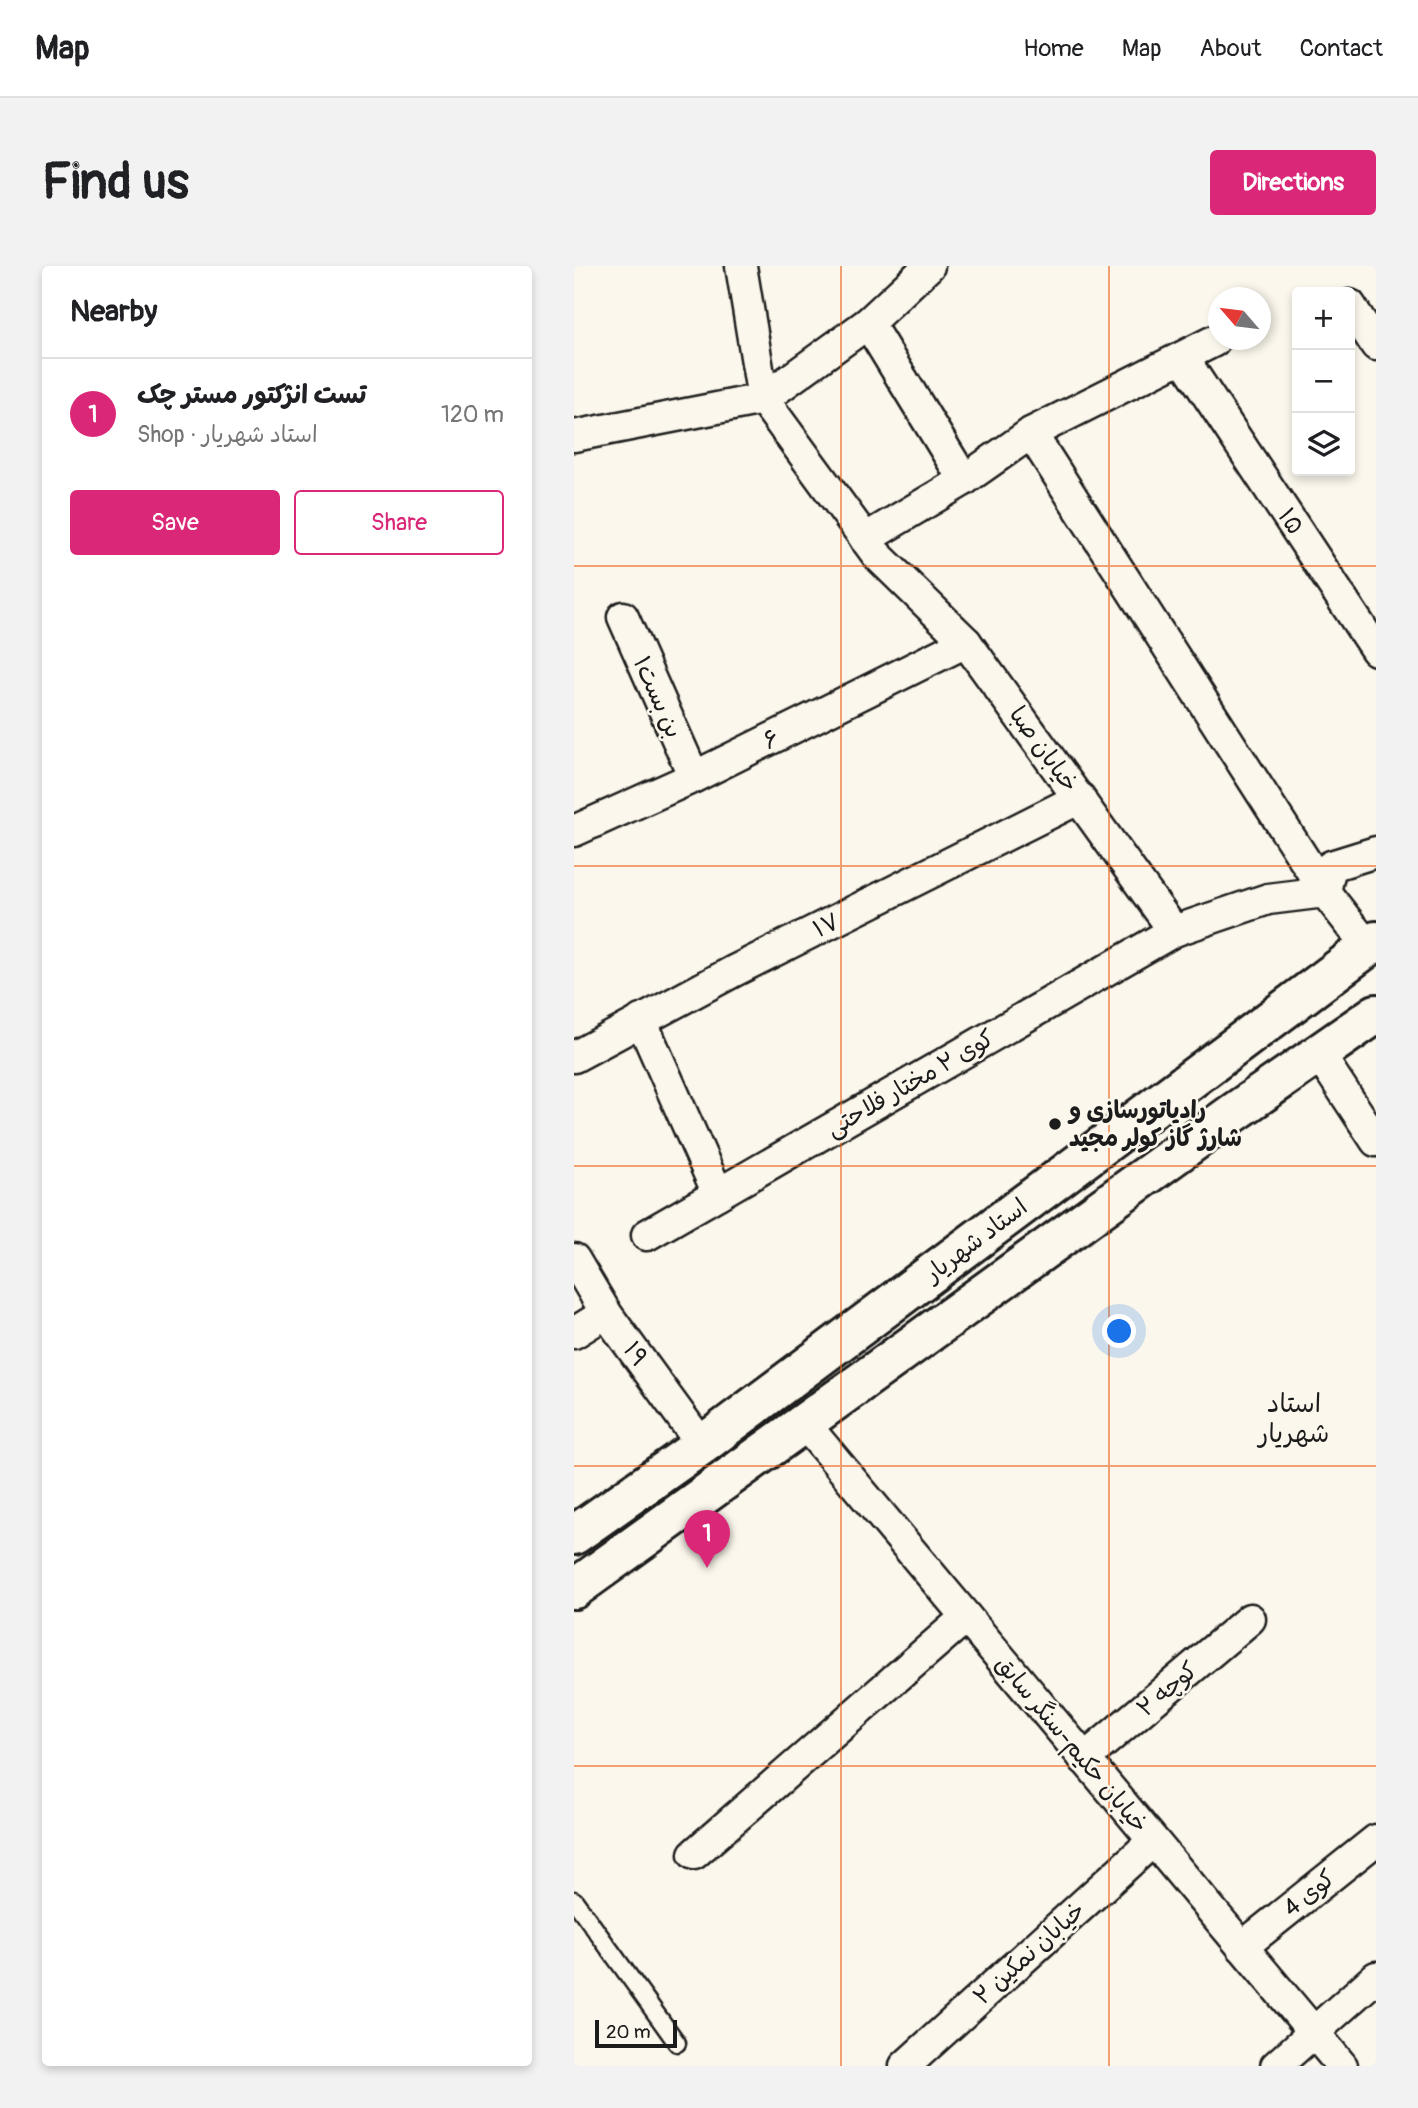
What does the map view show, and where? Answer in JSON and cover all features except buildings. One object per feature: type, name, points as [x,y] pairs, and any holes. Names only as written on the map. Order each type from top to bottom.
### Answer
[{"type":"main road","name":"استاد شهریار","points":[[574,1535],[702,1445],[1372,944]]},
{"type":"main road","name":"استاد شهریار","points":[[574,1589],[1221,1122],[1376,1014]]},
{"type":"street","points":[[741,266],[763,399]]},
{"type":"street","points":[[574,436],[763,399],[868,323],[929,266]]},
{"type":"street","points":[[1355,313],[1376,345]]},
{"type":"street","points":[[868,323],[964,480]]},
{"type":"street","points":[[865,539],[964,480],[1031,433],[1208,344]]},
{"type":"street","name":"۱۵","points":[[1183,358],[1376,650]]},
{"type":"street","name":"خیابان صبا","points":[[763,399],[877,555],[966,642],[1174,931]]},
{"type":"street","points":[[1031,433],[1325,892],[1372,944]]},
{"type":"street","name":"بن بست۱","points":[[623,617],[694,776]]},
{"type":"street","name":"۶","points":[[574,831],[694,776],[966,642]]},
{"type":"street","name":"۱۷","points":[[574,1057],[734,971],[1080,798]]},
{"type":"street","points":[[1325,892],[1331,866],[1376,852]]},
{"type":"street","points":[[1174,931],[1268,899],[1325,892]]},
{"type":"street","name":"کوی ۲ مختار فلاحتی","points":[[647,1235],[1174,931]]},
{"type":"street","points":[[641,1020],[718,1194]]},
{"type":"street","points":[[1319,1055],[1376,1140]]},
{"type":"street","name":"۱۹","points":[[574,1259],[607,1313],[702,1445]]},
{"type":"street","points":[[574,1333],[607,1313]]},
{"type":"street","name":"خیابان حکیم-سنگر سابق","points":[[803,1422],[1342,2066]]},
{"type":"street","points":[[695,1854],[966,1617]]},
{"type":"street","name":"کوچه ۲","points":[[1084,1759],[1250,1619]]},
{"type":"street","name":"کوی 4","points":[[1242,1947],[1376,1840]]},
{"type":"street","name":"خیابان نمکین ۲","points":[[905,2066],[1153,1841]]},
{"type":"street","points":[[1276,2066],[1376,1977]]},
{"type":"lane","points":[[574,1900],[677,2043]]},
{"type":"place","name":"رادیاتورسازی و شارژ گاز کولر مجید","points":[[1055,1124]]},
{"type":"place","name":"تست انژکتور مستر چک","points":[[707,1568]]},
{"type":"district","name":"استاد شهریار","points":[[1294,1418]]}]
